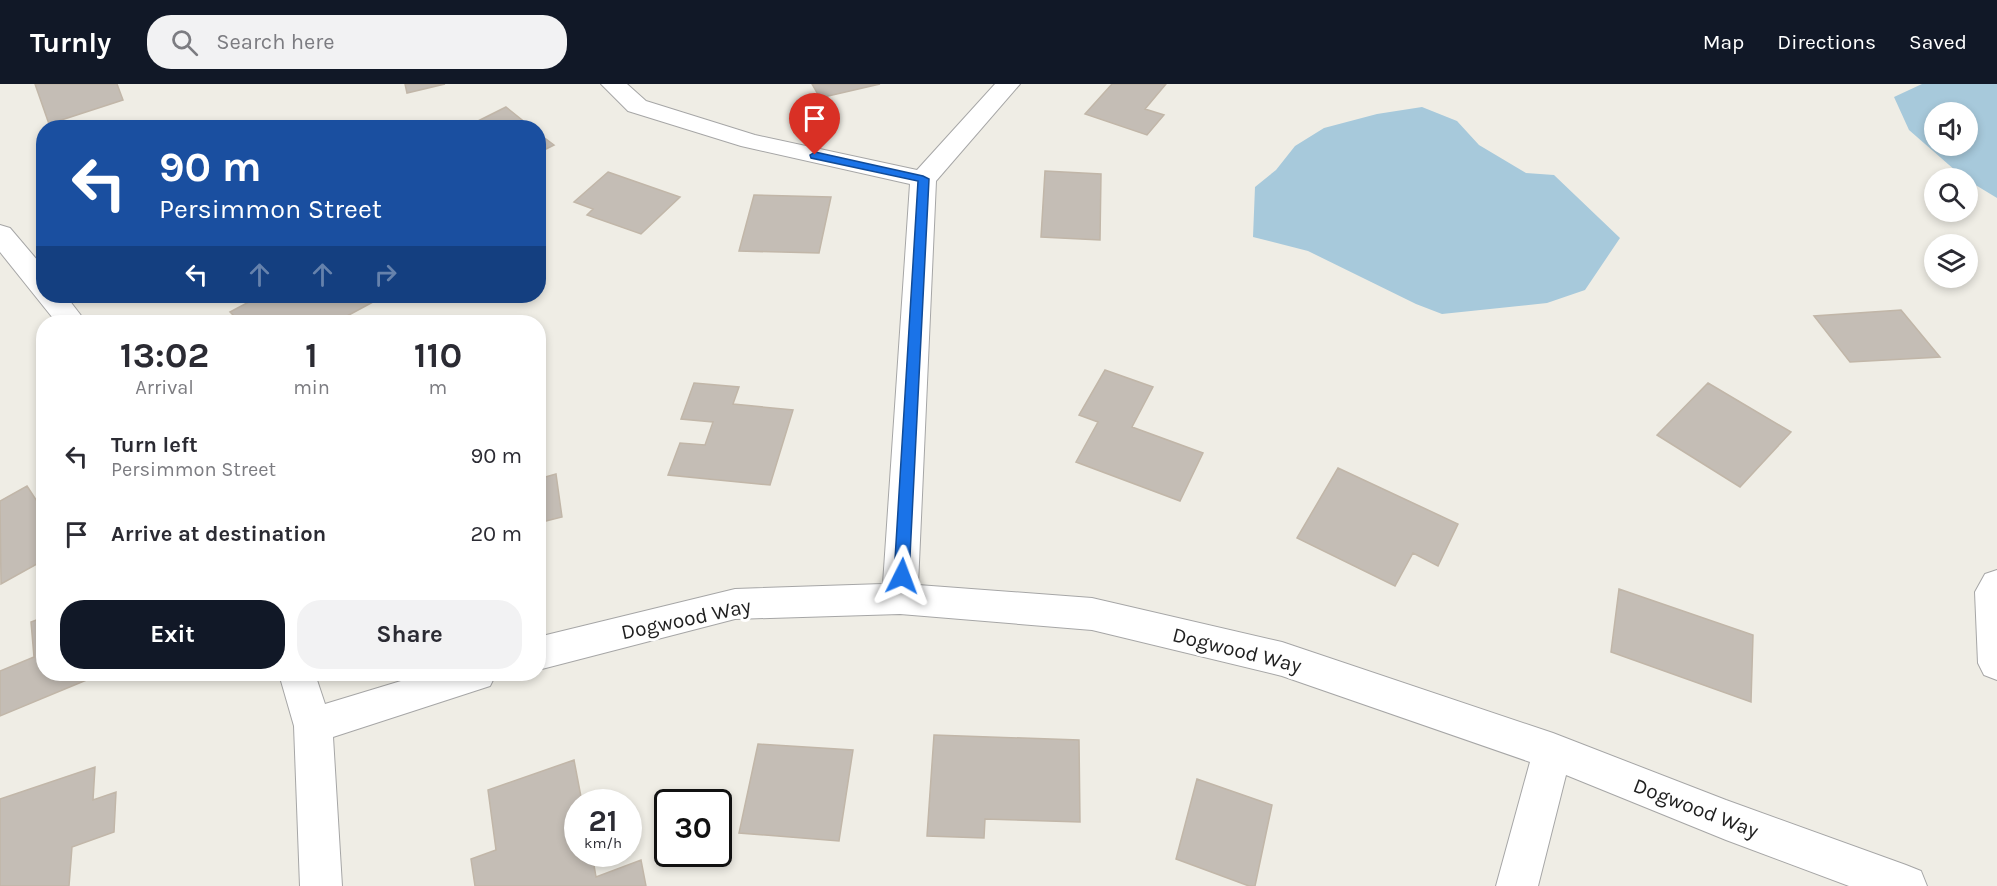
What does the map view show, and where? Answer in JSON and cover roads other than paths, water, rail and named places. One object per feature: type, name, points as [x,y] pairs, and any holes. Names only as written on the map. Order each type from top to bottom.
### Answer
[{"type":"street","points":[[613,84],[637,106],[750,141],[923,179]]},
{"type":"street","points":[[900,599],[923,179],[1008,84]]},
{"type":"street","points":[[0,234],[36,278]]},
{"type":"street","points":[[56,303],[66,315]]},
{"type":"street","points":[[1997,585],[1994,592],[1997,663]]},
{"type":"street","name":"Dogwood Way","points":[[546,652],[735,604],[900,599],[1103,617],[1282,659],[1553,752],[1726,820],[1906,886]]},
{"type":"street","points":[[299,681],[313,726],[321,886]]},
{"type":"street","points":[[313,726],[455,681]]},
{"type":"street","points":[[1517,886],[1553,752]]},
{"type":"water","points":[[1922,84],[1997,84],[1997,198],[1978,186],[1978,168],[1953,168],[1939,156],[1978,156],[1978,102],[1924,102],[1924,143],[1909,130],[1894,97]]},
{"type":"water","points":[[1422,107],[1457,121],[1479,145],[1526,173],[1554,175],[1620,238],[1585,290],[1547,303],[1442,314],[1416,304],[1308,251],[1253,237],[1255,187],[1276,170],[1295,146],[1324,128],[1377,114]]}]
